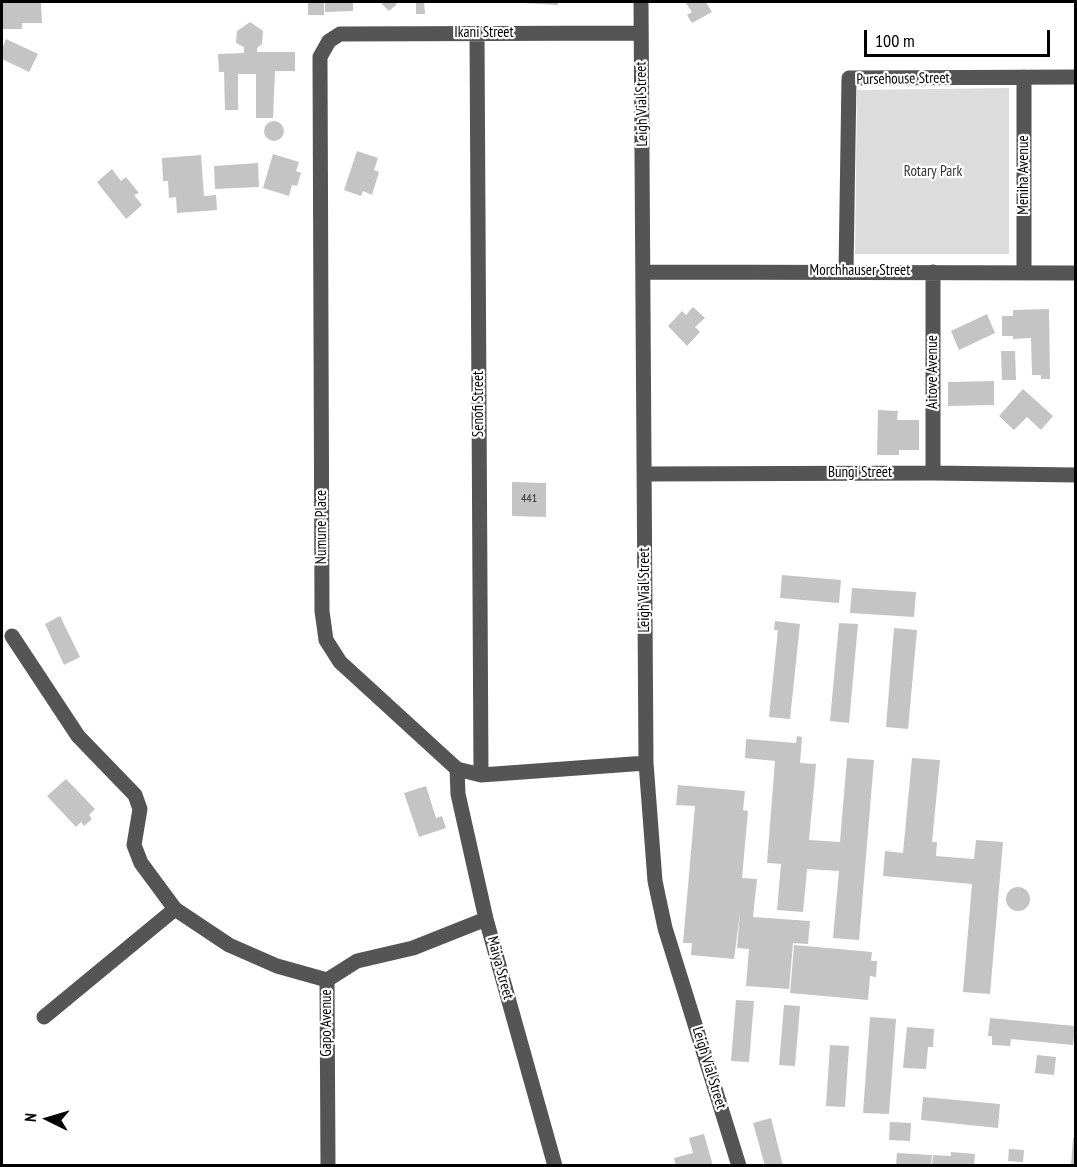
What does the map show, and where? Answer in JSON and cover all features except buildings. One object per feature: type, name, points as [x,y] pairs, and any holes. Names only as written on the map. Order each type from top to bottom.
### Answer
[{"type":"street","name":"Leigh Vial Street","points":[[641,2],[646,763],[656,881],[665,928],[739,1166]]},
{"type":"street","name":"Senofi Street","points":[[477,33],[481,775]]},
{"type":"street","name":"Ikani Street","points":[[329,41],[340,34],[641,33]]},
{"type":"street","name":"Numune Place","points":[[329,41],[320,57],[322,611],[326,640],[340,662],[457,769],[481,775],[646,763]]},
{"type":"street","name":"Pursehouse Street","points":[[846,271],[849,78],[1076,77]]},
{"type":"street","name":"Meniha Avenue","points":[[1024,78],[1024,273]]},
{"type":"street","name":"Morchhauser Street","points":[[644,272],[1076,273]]},
{"type":"street","name":"Aitove Avenue","points":[[933,272],[933,473]]},
{"type":"street","name":"Bungi Street","points":[[645,474],[1076,475]]},
{"type":"street","points":[[12,636],[78,736],[135,795],[140,809],[134,845],[141,863],[175,909],[229,945],[277,966],[327,980]]},
{"type":"street","name":"Maiya Street","points":[[457,769],[458,794],[486,919],[555,1166]]},
{"type":"street","points":[[44,1017],[175,909]]},
{"type":"street","name":"Gapo Avenue","points":[[328,1166],[327,980],[357,961],[413,948],[486,919]]},
{"type":"green space","name":"Rotary Park","points":[[1009,88],[1009,254],[855,254],[857,90]]}]
